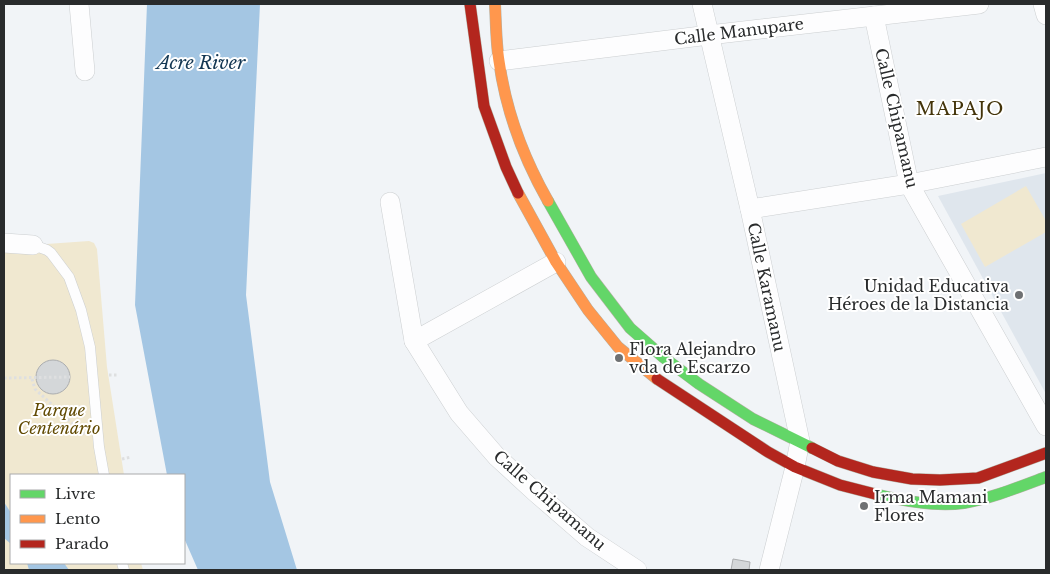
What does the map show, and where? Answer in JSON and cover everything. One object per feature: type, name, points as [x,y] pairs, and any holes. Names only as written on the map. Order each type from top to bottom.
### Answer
[{"type":"main road","points":[[470,4],[484,106],[506,167],[530,216],[556,262],[588,310],[618,347],[656,379],[768,452],[795,467],[840,485],[877,495],[920,502],[963,503],[1002,494],[1046,477]]},
{"type":"main road","points":[[495,4],[499,61],[512,123],[531,171],[591,277],[630,328],[663,357],[699,384],[753,419],[800,441],[838,462],[873,472],[912,479],[978,478],[1046,453]]},
{"type":"street","points":[[79,4],[85,71]]},
{"type":"street","name":"Calle Karamanu","points":[[702,4],[750,209],[800,441],[769,570]]},
{"type":"street","name":"Calle Manupare","points":[[499,61],[979,4]]},
{"type":"street","points":[[1043,4],[1046,15]]},
{"type":"street","name":"Calle Chipamanu","points":[[874,16],[909,184],[1046,426]]},
{"type":"street","points":[[750,209],[909,184],[1046,157]]},
{"type":"street","name":"Calle Chipamanu","points":[[390,202],[414,341],[458,413],[497,457],[587,537],[637,570]]},
{"type":"street","points":[[4,244],[33,245]]},
{"type":"street","points":[[414,341],[556,262]]},
{"type":"lane","points":[[33,245],[51,253],[69,277],[81,310],[90,347],[99,447],[104,474]]},
{"type":"path","points":[[109,375],[117,375]]},
{"type":"path","points":[[4,378],[70,377]]},
{"type":"path","points":[[32,379],[34,389],[99,447]]},
{"type":"path","points":[[122,459],[131,456]]},
{"type":"shaded area","name":"Unidad Educativa Héroes de la Distancia","points":[[1046,173],[1046,394],[938,196]]},
{"type":"green space","points":[[1026,186],[1046,221],[1046,232],[985,267],[961,224]]},
{"type":"green space","name":"Parque Centenário","points":[[89,241],[94,243],[97,249],[107,367],[124,474],[10,474],[10,564],[141,564],[143,570],[4,570],[4,247]]},
{"type":"water","name":"Acre River","points":[[147,4],[260,4],[246,295],[270,482],[297,570],[198,570],[185,540],[185,474],[167,474],[135,305]]},
{"type":"water","points":[[4,502],[10,511],[10,543],[4,538]]},
{"type":"water","points":[[27,564],[65,564],[69,570],[29,570]]},
{"type":"building","points":[[53,360],[60,361],[65,365],[69,370],[69,384],[65,389],[60,393],[53,394],[46,393],[41,389],[37,384],[36,377],[37,370],[41,365],[46,361]]},
{"type":"building","points":[[733,559],[750,562],[749,570],[731,570]]},
{"type":"traffic: fast","points":[[548,201],[591,277],[630,328],[663,357],[699,384],[753,419],[812,448]]},
{"type":"traffic: fast","points":[[875,494],[919,503],[964,503],[996,495],[1046,477]]},
{"type":"traffic: slow","points":[[495,4],[498,54],[506,98],[523,151],[548,201]]},
{"type":"traffic: slow","points":[[518,193],[556,262],[588,310],[618,347],[657,379]]},
{"type":"traffic: jam","points":[[470,4],[484,106],[506,167],[518,193]]},
{"type":"traffic: jam","points":[[657,379],[768,452],[795,467],[840,485],[875,494]]},
{"type":"traffic: jam","points":[[812,448],[838,461],[873,472],[912,479],[940,480],[978,478],[1046,453]]},
{"type":"place","name":"Unidad Educativa Héroes de la Distancia","points":[[1019,295]]},
{"type":"place","name":"Flora Alejandro vda de Escarzo","points":[[619,358]]},
{"type":"place","name":"Irma Mamani Flores","points":[[864,506]]},
{"type":"district","name":"MAPAJO","points":[[960,109]]}]
